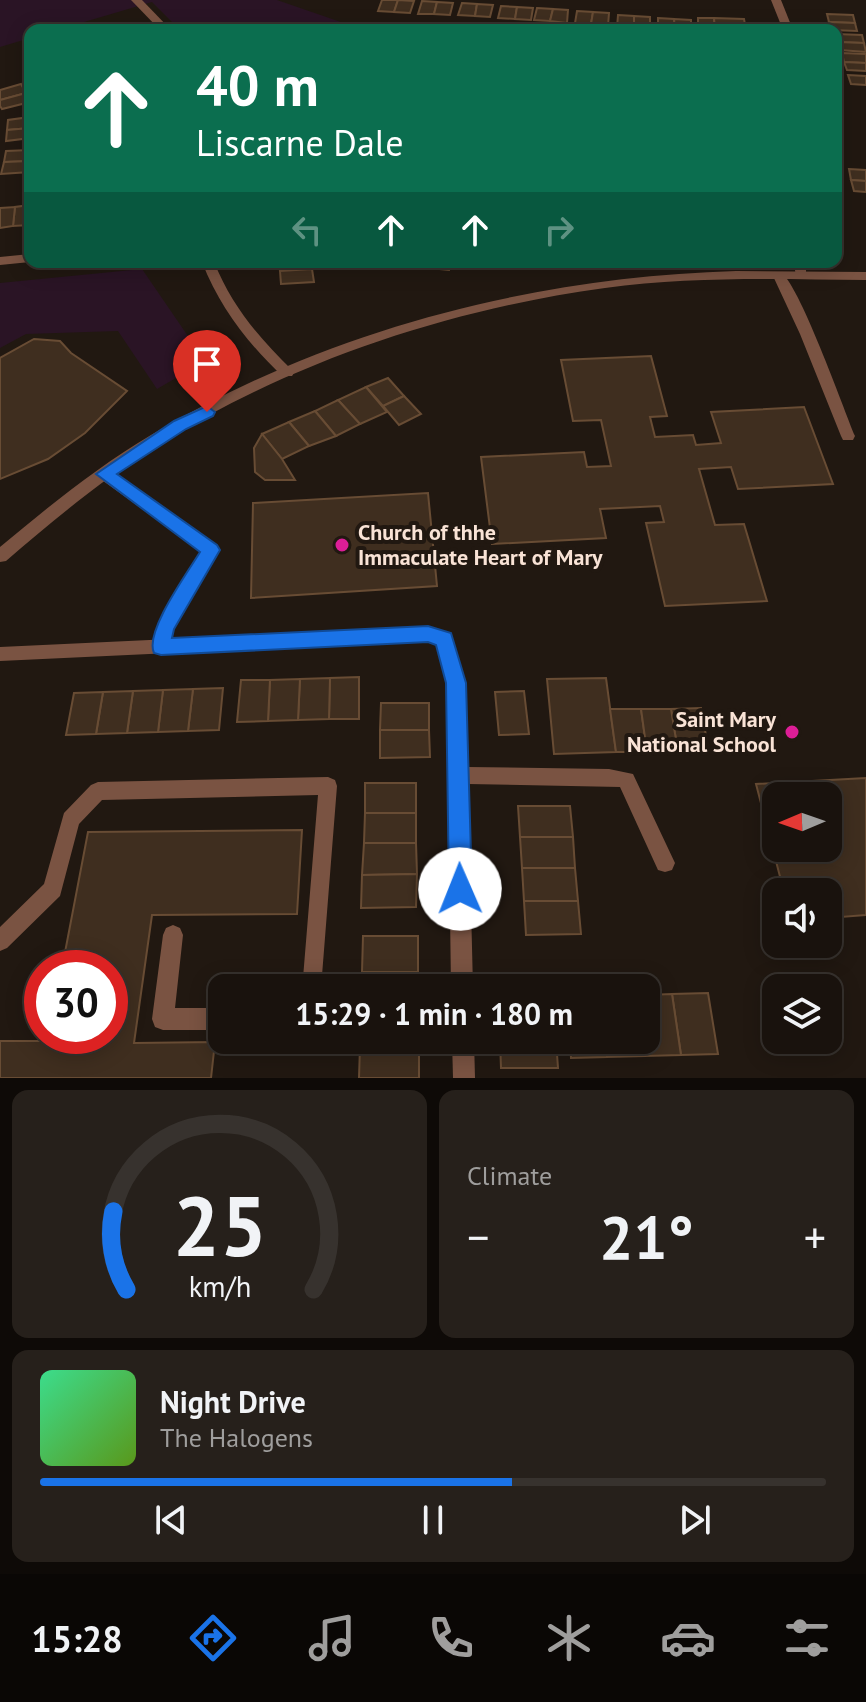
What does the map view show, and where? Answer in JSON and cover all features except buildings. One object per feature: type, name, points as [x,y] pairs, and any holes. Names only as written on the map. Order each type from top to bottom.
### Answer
[{"type":"street","points":[[136,0],[160,24]]},
{"type":"street","points":[[776,0],[786,24]]},
{"type":"street","points":[[0,261],[24,259]]},
{"type":"street","points":[[210,268],[222,299],[251,339],[287,373]]},
{"type":"street","points":[[0,556],[104,474],[180,425],[287,373],[393,331],[526,298],[608,284],[780,276],[800,269],[866,276]]},
{"type":"street","points":[[780,276],[795,303],[800,323],[848,436]]},
{"type":"street","points":[[104,474],[211,550],[165,628],[161,647]]},
{"type":"street","points":[[0,654],[428,634],[444,639],[456,683],[462,974]]},
{"type":"street","points":[[458,775],[609,777],[626,780],[665,863]]},
{"type":"street","points":[[0,941],[53,889],[71,819],[98,791],[328,786],[314,974]]},
{"type":"street","points":[[173,935],[163,1019],[208,1019]]},
{"type":"street","points":[[463,1054],[464,1078]]},
{"type":"shaded area","points":[[0,0],[277,0],[347,24],[174,24],[152,2],[77,24],[24,24],[24,40],[0,47]]},
{"type":"shaded area","points":[[142,269],[205,361],[157,389],[118,331],[26,334],[0,348],[0,283]]},
{"type":"place","name":"Church of thhe Immaculate Heart of Mary","points":[[342,545]]},
{"type":"place","name":"Saint Mary National School","points":[[792,732]]},
{"type":"route","points":[[207,412],[180,425],[104,474],[211,550],[165,628],[161,647],[428,634],[444,639],[456,683],[460,889]]}]
